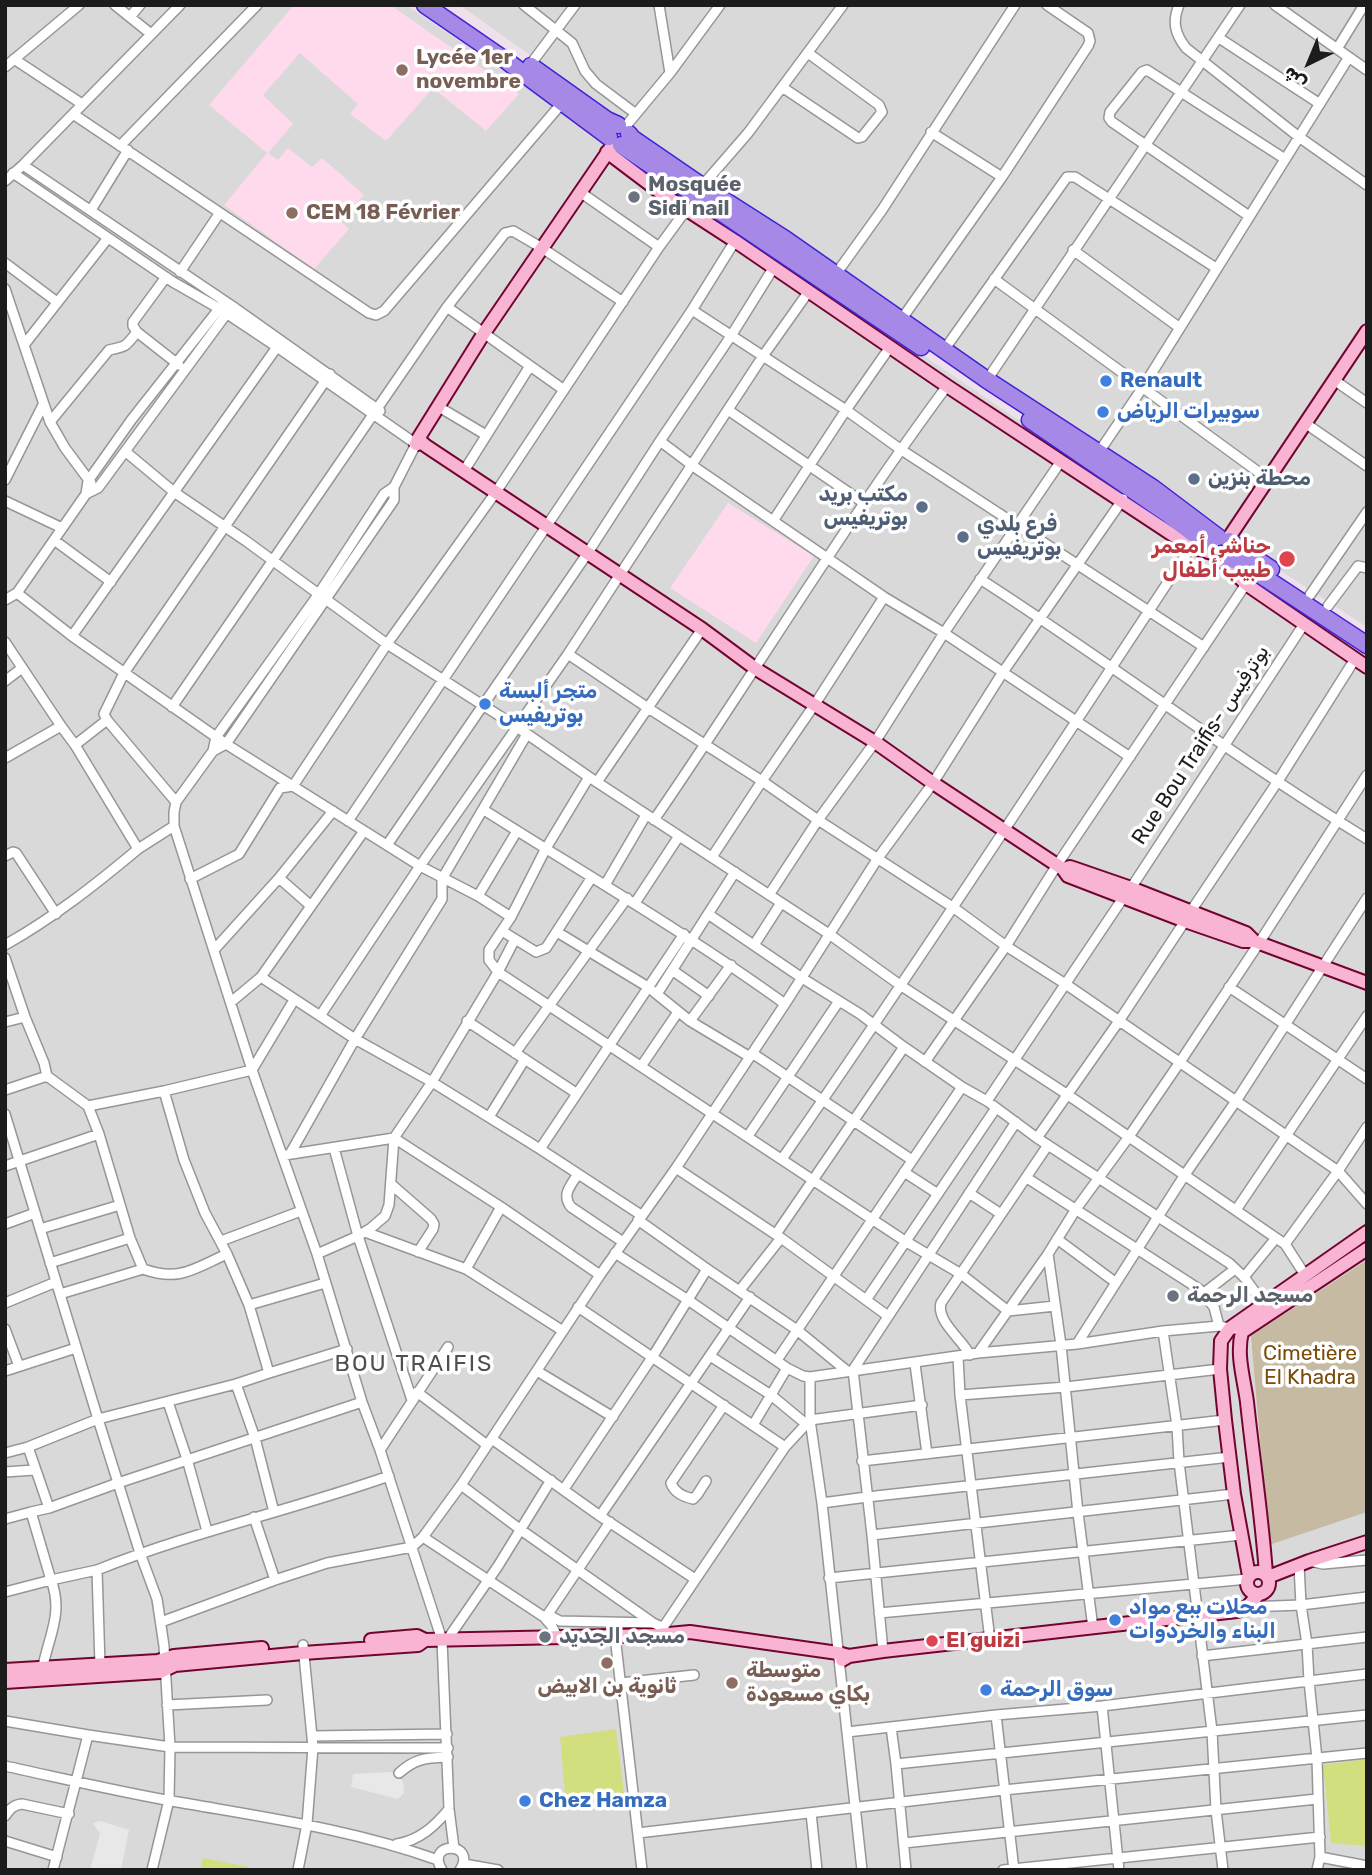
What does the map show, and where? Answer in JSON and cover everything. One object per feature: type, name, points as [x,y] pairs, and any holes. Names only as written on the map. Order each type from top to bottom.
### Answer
[{"type":"highway","points":[[425,5],[562,103],[620,135],[1126,495],[1169,515],[1220,547],[1248,555],[1367,632]]},
{"type":"highway","points":[[443,5],[607,120],[620,135],[632,138],[836,274],[987,380],[1153,488],[1234,560],[1367,645]]},
{"type":"street","points":[[5,66],[79,5]]},
{"type":"street","points":[[115,5],[151,34]]},
{"type":"street","points":[[130,17],[140,5]]},
{"type":"street","points":[[5,181],[180,5]]},
{"type":"street","points":[[91,210],[124,148],[257,5]]},
{"type":"street","points":[[524,5],[574,46],[620,135],[664,195],[1061,461],[1126,495],[1191,547],[1220,547]]},
{"type":"street","points":[[530,65],[575,5]]},
{"type":"street","points":[[659,5],[670,73]]},
{"type":"street","points":[[213,751],[226,744],[322,598],[384,494],[394,487],[484,333],[620,135],[720,5]]},
{"type":"street","points":[[702,186],[748,132],[843,5]]},
{"type":"street","points":[[836,274],[882,210],[1015,5]]},
{"type":"street","points":[[901,320],[1002,177],[1088,46],[1088,33],[1047,5]]},
{"type":"street","points":[[1179,5],[1174,17],[1180,40],[1186,48],[1299,137],[1367,185]]},
{"type":"street","points":[[987,380],[1240,5]]},
{"type":"street","points":[[1336,49],[1364,5]]},
{"type":"street","points":[[1280,7],[1367,70]]},
{"type":"street","points":[[1219,38],[1320,104]]},
{"type":"street","points":[[782,87],[858,138],[862,137],[882,112],[879,105],[808,53]]},
{"type":"street","points":[[1099,452],[1143,387],[1349,57]]},
{"type":"street","points":[[14,59],[82,104]]},
{"type":"street","points":[[1249,216],[1112,122],[1110,113],[1144,70],[1147,70],[1285,159]]},
{"type":"street","points":[[73,114],[219,214],[369,313],[376,315],[384,311],[562,103]]},
{"type":"street","points":[[931,132],[1002,177]]},
{"type":"street","points":[[23,165],[180,272],[277,347],[328,378]]},
{"type":"street","points":[[13,173],[166,277],[226,307],[420,443],[702,629],[756,669],[816,704],[1060,867],[1070,867],[1127,893],[1188,916],[1246,933],[1257,942],[1367,982]]},
{"type":"street","points":[[944,350],[1070,176],[1216,268]]},
{"type":"street","points":[[580,192],[659,247]]},
{"type":"street","points":[[190,878],[239,854],[280,788],[293,786],[387,644],[496,492],[659,247],[687,210]]},
{"type":"street","points":[[180,272],[219,214]]},
{"type":"street","points":[[172,707],[447,307],[505,233],[513,231],[623,302]]},
{"type":"street","points":[[24,345],[108,238]]},
{"type":"street","points":[[348,821],[736,241]]},
{"type":"street","points":[[1073,250],[1180,328]]},
{"type":"street","points":[[5,263],[57,302]]},
{"type":"street","points":[[387,845],[587,554],[774,267]]},
{"type":"street","points":[[166,277],[132,322],[137,332],[185,370]]},
{"type":"street","points":[[994,279],[1268,479]]},
{"type":"street","points":[[5,289],[50,422],[88,481],[98,488]]},
{"type":"street","points":[[320,1016],[420,866],[568,654],[763,356],[809,291]]},
{"type":"street","points":[[5,600],[17,593],[86,494],[88,481],[132,419],[176,363],[226,307]]},
{"type":"street","points":[[86,494],[98,488],[126,452],[226,307]]},
{"type":"street","points":[[447,307],[564,390]]},
{"type":"street","points":[[692,310],[1077,566],[1204,647]]},
{"type":"street","points":[[1220,547],[1367,331]]},
{"type":"street","points":[[50,422],[110,350],[127,346],[137,332]]},
{"type":"street","points":[[72,636],[277,347]]},
{"type":"street","points":[[773,521],[890,347]]},
{"type":"street","points":[[464,471],[530,366]]},
{"type":"street","points":[[175,807],[107,720],[104,715],[106,707],[124,673],[328,378]]},
{"type":"street","points":[[1334,380],[1367,403]]},
{"type":"street","points":[[606,885],[650,817],[706,744],[900,449],[947,386]]},
{"type":"street","points":[[5,480],[43,405]]},
{"type":"street","points":[[439,407],[486,435]]},
{"type":"street","points":[[728,410],[864,503]]},
{"type":"street","points":[[132,419],[143,428]]},
{"type":"street","points":[[1305,423],[1367,466]]},
{"type":"street","points":[[660,441],[692,466],[884,597],[944,633],[1130,757]]},
{"type":"street","points":[[126,452],[174,492],[387,644],[829,934],[900,985],[1068,1095],[1285,1244],[1305,1275]]},
{"type":"street","points":[[769,895],[1061,461]]},
{"type":"street","points":[[161,1622],[327,1563],[412,1547],[423,1537],[461,1485],[615,1253],[676,1168],[878,859],[933,783],[1003,672],[1126,495]]},
{"type":"street","points":[[5,502],[62,528]]},
{"type":"street","points":[[1310,594],[1367,512]]},
{"type":"street","points":[[54,540],[111,582]]},
{"type":"street","points":[[782,1159],[954,908],[1191,547]]},
{"type":"street","points":[[1220,547],[1246,584],[1367,667]]},
{"type":"street","points":[[1328,606],[1358,566],[1367,568]]},
{"type":"street","points":[[980,579],[1336,821],[1367,839]]},
{"type":"street","points":[[925,1062],[1060,867],[1246,584]]},
{"type":"street","points":[[17,593],[72,636],[226,744],[420,866],[478,896],[510,917]]},
{"type":"street","points":[[712,857],[816,704],[884,597]]},
{"type":"street","points":[[322,598],[216,737],[213,751],[175,807],[174,826],[253,1070],[286,1155],[301,1211],[317,1254],[362,1402],[444,1640],[449,1809],[454,1848]]},
{"type":"street","name":"Rue Bou Traifis- بوترفيس","points":[[988,1101],[1304,624]]},
{"type":"street","points":[[702,629],[545,850],[510,917],[489,950],[489,960],[498,972],[905,1241],[961,1274],[1008,1311],[1055,1306]]},
{"type":"street","points":[[5,642],[75,745],[138,849]]},
{"type":"street","points":[[568,654],[954,908],[1006,946],[1287,1135],[1338,1171],[1367,1204]]},
{"type":"street","points":[[1037,1138],[1119,1021],[1278,781],[1355,659]]},
{"type":"street","points":[[5,681],[22,668]]},
{"type":"street","points":[[75,745],[107,720]]},
{"type":"street","points":[[7,754],[61,726]]},
{"type":"street","points":[[286,1155],[442,899],[442,879],[527,734]]},
{"type":"street","points":[[974,1354],[1008,1311],[1097,1178],[1180,1062],[1367,775]]},
{"type":"street","points":[[484,810],[684,934],[785,1004]]},
{"type":"street","points":[[214,950],[279,878],[333,811]]},
{"type":"street","points":[[5,945],[56,914],[138,849],[174,826]]},
{"type":"street","points":[[231,1002],[261,977],[364,831]]},
{"type":"street","points":[[478,896],[517,831]]},
{"type":"street","points":[[515,1053],[679,836]]},
{"type":"street","points":[[5,856],[16,853],[56,914]]},
{"type":"street","points":[[657,994],[735,872]]},
{"type":"street","points":[[502,931],[536,951],[546,948],[592,877]]},
{"type":"street","points":[[279,878],[311,906]]},
{"type":"street","points":[[1077,1344],[1157,1217],[1236,1101],[1367,898]]},
{"type":"street","points":[[754,945],[781,903]]},
{"type":"street","points":[[708,914],[1235,1269],[1264,1303]]},
{"type":"street","points":[[556,932],[648,987],[690,1020],[854,1119],[912,1160]]},
{"type":"street","points":[[540,1149],[684,934]]},
{"type":"street","points":[[317,1254],[361,1234],[387,1212],[394,1138],[432,1082],[515,939]]},
{"type":"street","points":[[5,958],[47,1076],[88,1106],[130,1238],[143,1269]]},
{"type":"street","points":[[690,1020],[731,965]]},
{"type":"street","points":[[672,970],[709,996]]},
{"type":"street","points":[[261,977],[355,1039],[432,1082],[578,1174],[640,1217],[707,1269],[797,1329],[850,1371],[858,1414],[883,1651]]},
{"type":"street","points":[[1229,987],[1367,1079]]},
{"type":"street","points":[[88,1106],[253,1070],[294,1000]]},
{"type":"street","points":[[748,1136],[839,1001]]},
{"type":"street","points":[[642,1065],[678,1012]]},
{"type":"street","points":[[1236,1210],[1367,1016]]},
{"type":"street","points":[[5,1022],[25,1017]]},
{"type":"street","points":[[467,1021],[576,1093]]},
{"type":"street","points":[[740,1290],[778,1236],[813,1178],[904,1047]]},
{"type":"street","points":[[489,1118],[525,1059]]},
{"type":"street","points":[[5,1090],[47,1076]]},
{"type":"street","points":[[778,1360],[962,1087]]},
{"type":"street","points":[[164,1091],[184,1160],[205,1213],[221,1241],[249,1305],[270,1373]]},
{"type":"street","points":[[866,1300],[996,1108]]},
{"type":"street","points":[[5,1114],[118,1483],[157,1600],[165,1664],[170,1747],[169,1800],[152,1870]]},
{"type":"street","points":[[850,1371],[1016,1122]]},
{"type":"street","points":[[1285,1244],[1367,1127]]},
{"type":"street","points":[[5,1166],[99,1134]]},
{"type":"street","points":[[286,1155],[394,1138],[600,1275]]},
{"type":"street","points":[[974,1354],[944,1321],[939,1308],[1048,1145]]},
{"type":"street","points":[[334,1148],[415,1396],[551,1480],[695,1579]]},
{"type":"street","points":[[676,1168],[778,1236],[888,1316]]},
{"type":"street","points":[[904,1172],[937,1194]]},
{"type":"street","points":[[578,1174],[566,1200],[571,1207],[623,1242]]},
{"type":"street","points":[[1027,1178],[1204,1293],[1239,1345],[1265,1583],[1247,1607]]},
{"type":"street","points":[[391,1184],[434,1224],[418,1252]]},
{"type":"street","points":[[969,1193],[1001,1214]]},
{"type":"street","points":[[40,1229],[120,1205]]},
{"type":"street","points":[[466,1269],[501,1207]]},
{"type":"street","points":[[221,1241],[301,1211]]},
{"type":"street","points":[[5,1224],[35,1213]]},
{"type":"street","points":[[1367,1232],[1230,1328],[1221,1341],[1220,1369],[1234,1494],[1250,1591],[1301,1564],[1367,1542]]},
{"type":"street","points":[[361,1234],[466,1269],[563,1331]]},
{"type":"street","points":[[50,1263],[130,1238]]},
{"type":"street","points":[[1244,1277],[1276,1238]]},
{"type":"street","points":[[1057,1240],[1115,1282]]},
{"type":"street","points":[[615,1253],[787,1368],[810,1377],[1163,1331],[1230,1328],[1311,1288],[1367,1250]]},
{"type":"street","points":[[60,1294],[143,1269],[158,1274],[180,1274],[227,1254]]},
{"type":"street","points":[[1048,1254],[1093,1628]]},
{"type":"street","points":[[564,1489],[653,1356],[707,1269]]},
{"type":"street","points":[[1204,1293],[1235,1269]]},
{"type":"street","points":[[5,1303],[56,1282]]},
{"type":"street","points":[[249,1305],[325,1283]]},
{"type":"street","points":[[600,1516],[750,1297]]},
{"type":"street","points":[[578,1307],[785,1447]]},
{"type":"street","points":[[5,1329],[19,1366]]},
{"type":"street","points":[[1163,1331],[1177,1426],[1179,1462],[1212,1731],[1216,1810],[1223,1870]]},
{"type":"street","points":[[380,1450],[448,1347]]},
{"type":"street","points":[[5,1371],[76,1348]]},
{"type":"street","points":[[5,1453],[98,1419],[236,1384],[347,1349]]},
{"type":"street","points":[[710,1356],[808,1422]]},
{"type":"street","points":[[958,1357],[960,1395],[990,1640]]},
{"type":"street","points":[[915,1364],[928,1454]]},
{"type":"street","points":[[752,1425],[787,1368]]},
{"type":"street","points":[[960,1395],[1066,1387],[1220,1369]]},
{"type":"street","points":[[537,1371],[613,1417]]},
{"type":"street","points":[[810,1377],[808,1422],[822,1503],[829,1578],[842,1657],[862,1870]]},
{"type":"street","points":[[236,1384],[255,1438],[274,1512]]},
{"type":"street","points":[[167,1402],[207,1531]]},
{"type":"street","points":[[5,1519],[49,1508],[362,1402]]},
{"type":"street","points":[[706,1481],[693,1499],[673,1488],[671,1483],[724,1405]]},
{"type":"street","points":[[5,1682],[100,1665],[158,1661],[175,1665],[303,1649],[418,1645],[425,1640],[615,1636],[661,1630],[785,1447],[808,1422],[922,1405]]},
{"type":"street","points":[[862,1461],[1225,1420]]},
{"type":"street","points":[[27,1447],[49,1508]]},
{"type":"street","points":[[822,1503],[1230,1457]]},
{"type":"street","points":[[5,1472],[34,1470]]},
{"type":"street","points":[[5,1592],[97,1570],[207,1531],[389,1476]]},
{"type":"street","points":[[444,1640],[489,1579],[551,1480]]},
{"type":"street","points":[[461,1485],[661,1630]]},
{"type":"street","points":[[872,1535],[1234,1494]]},
{"type":"street","points":[[31,1512],[56,1591],[58,1606],[42,1674]]},
{"type":"street","points":[[254,1517],[275,1580]]},
{"type":"street","points":[[610,1522],[548,1612],[549,1616],[560,1621],[690,1632],[842,1657],[1198,1616],[1237,1611],[1247,1607],[1301,1605],[1367,1597]]},
{"type":"street","points":[[829,1578],[1241,1535]]},
{"type":"street","points":[[423,1537],[544,1617],[557,1636]]},
{"type":"street","points":[[1301,1564],[1367,1560]]},
{"type":"street","points":[[1301,1564],[1301,1605],[1317,1759],[1320,1837],[1317,1870]]},
{"type":"street","points":[[97,1570],[100,1665]]},
{"type":"street","points":[[879,1613],[1194,1584],[1248,1577],[1255,1572],[1265,1583]]},
{"type":"street","points":[[615,1636],[642,1870]]},
{"type":"street","points":[[1202,1656],[1367,1637]]},
{"type":"street","points":[[298,1870],[307,1824],[313,1747],[303,1649]]},
{"type":"street","points":[[5,1670],[42,1674],[160,1672],[165,1664]]},
{"type":"street","points":[[847,1732],[996,1714],[1102,1706],[1367,1674]]},
{"type":"street","points":[[621,1683],[694,1675]]},
{"type":"street","points":[[167,1705],[267,1700]]},
{"type":"street","points":[[1102,1706],[1119,1870]]},
{"type":"street","points":[[996,1714],[1014,1869]]},
{"type":"street","points":[[897,1764],[1367,1715]]},
{"type":"street","points":[[5,1721],[170,1747],[313,1747],[448,1752]]},
{"type":"street","points":[[891,1727],[897,1764],[906,1870]]},
{"type":"street","points":[[312,1736],[447,1734]]},
{"type":"street","points":[[54,1870],[88,1735]]},
{"type":"street","points":[[399,1773],[417,1760],[448,1752]]},
{"type":"street","points":[[638,1833],[1004,1790],[1367,1753]]},
{"type":"street","points":[[5,1766],[169,1800],[307,1824],[392,1845],[438,1860]]},
{"type":"street","points":[[904,1843],[1317,1799]]},
{"type":"street","points":[[5,1816],[15,1805],[22,1804],[69,1814]]},
{"type":"street","points":[[392,1845],[416,1839],[439,1822],[449,1809]]},
{"type":"street","points":[[811,1813],[817,1870]]},
{"type":"street","points":[[1003,1870],[1320,1837]]},
{"type":"street","points":[[5,1841],[57,1857]]},
{"type":"street","points":[[442,1870],[438,1860],[441,1852],[449,1847],[458,1849],[463,1856],[462,1867],[498,1870]]},
{"type":"street","points":[[1320,1857],[1367,1866]]},
{"type":"shaded area","points":[[5,5],[406,5],[1367,656],[1367,1870],[5,1870]]},
{"type":"shaded area","name":"Lycée 1er novembre","points":[[294,5],[390,5],[519,94],[486,131],[433,88],[386,141],[350,114],[358,104],[300,53],[263,95],[293,124],[268,153],[278,160],[288,148],[312,167],[322,158],[364,195],[341,221],[349,229],[314,269],[224,205],[267,153],[209,105]]},
{"type":"shaded area","points":[[459,5],[1367,5],[1367,627],[1218,530]]},
{"type":"shaded area","points":[[728,503],[814,556],[756,643],[670,588]]},
{"type":"shaded area","points":[[391,1772],[403,1781],[404,1793],[398,1799],[351,1787],[353,1774]]},
{"type":"shaded area","points":[[101,1821],[129,1830],[121,1870],[90,1870],[100,1834],[93,1823]]},
{"type":"green space","name":"Cimetière El Khadra","points":[[1367,1260],[1367,1512],[1269,1545],[1251,1336]]},
{"type":"green space","points":[[616,1729],[624,1793],[565,1795],[560,1737]]},
{"type":"green space","points":[[1367,1759],[1367,1846],[1331,1843],[1323,1765]]},
{"type":"green space","points":[[203,1858],[249,1867],[249,1870],[200,1870]]},
{"type":"place","name":"Lycée 1er novembre","points":[[402,70]]},
{"type":"place","name":"Mosquée Sidi nail","points":[[634,197]]},
{"type":"place","name":"CEM 18 Février","points":[[292,213]]},
{"type":"place","name":"Renault","points":[[1106,381]]},
{"type":"place","name":"سوبيرات الرياض","points":[[1103,412]]},
{"type":"place","name":"محطة بنزين","points":[[1194,479]]},
{"type":"place","name":"مكتب بريد بوتريفيس","points":[[922,507]]},
{"type":"place","name":"فرع بلدي بوتريفيس","points":[[963,537]]},
{"type":"place","name":"حناشي أمعمر طبيب أطفال","points":[[1287,559]]},
{"type":"place","name":"متجر ألبسة بوتريفيس","points":[[485,704]]},
{"type":"place","name":"مسجد الرحمة","points":[[1173,1296]]},
{"type":"place","name":"محلات ببع مواد البناء والخردوات","points":[[1115,1620]]},
{"type":"place","name":"مسجد الجديد","points":[[545,1637]]},
{"type":"place","name":"El guizi","points":[[932,1641]]},
{"type":"place","name":"ثانوية بن الابيض","points":[[607,1663]]},
{"type":"place","name":"متوسطة بكاي مسعودة","points":[[732,1683]]},
{"type":"place","name":"سوق الرحمة","points":[[986,1690]]},
{"type":"place","name":"Chez Hamza","points":[[525,1801]]},
{"type":"district","name":"BOU TRAIFIS","points":[[414,1364]]}]
